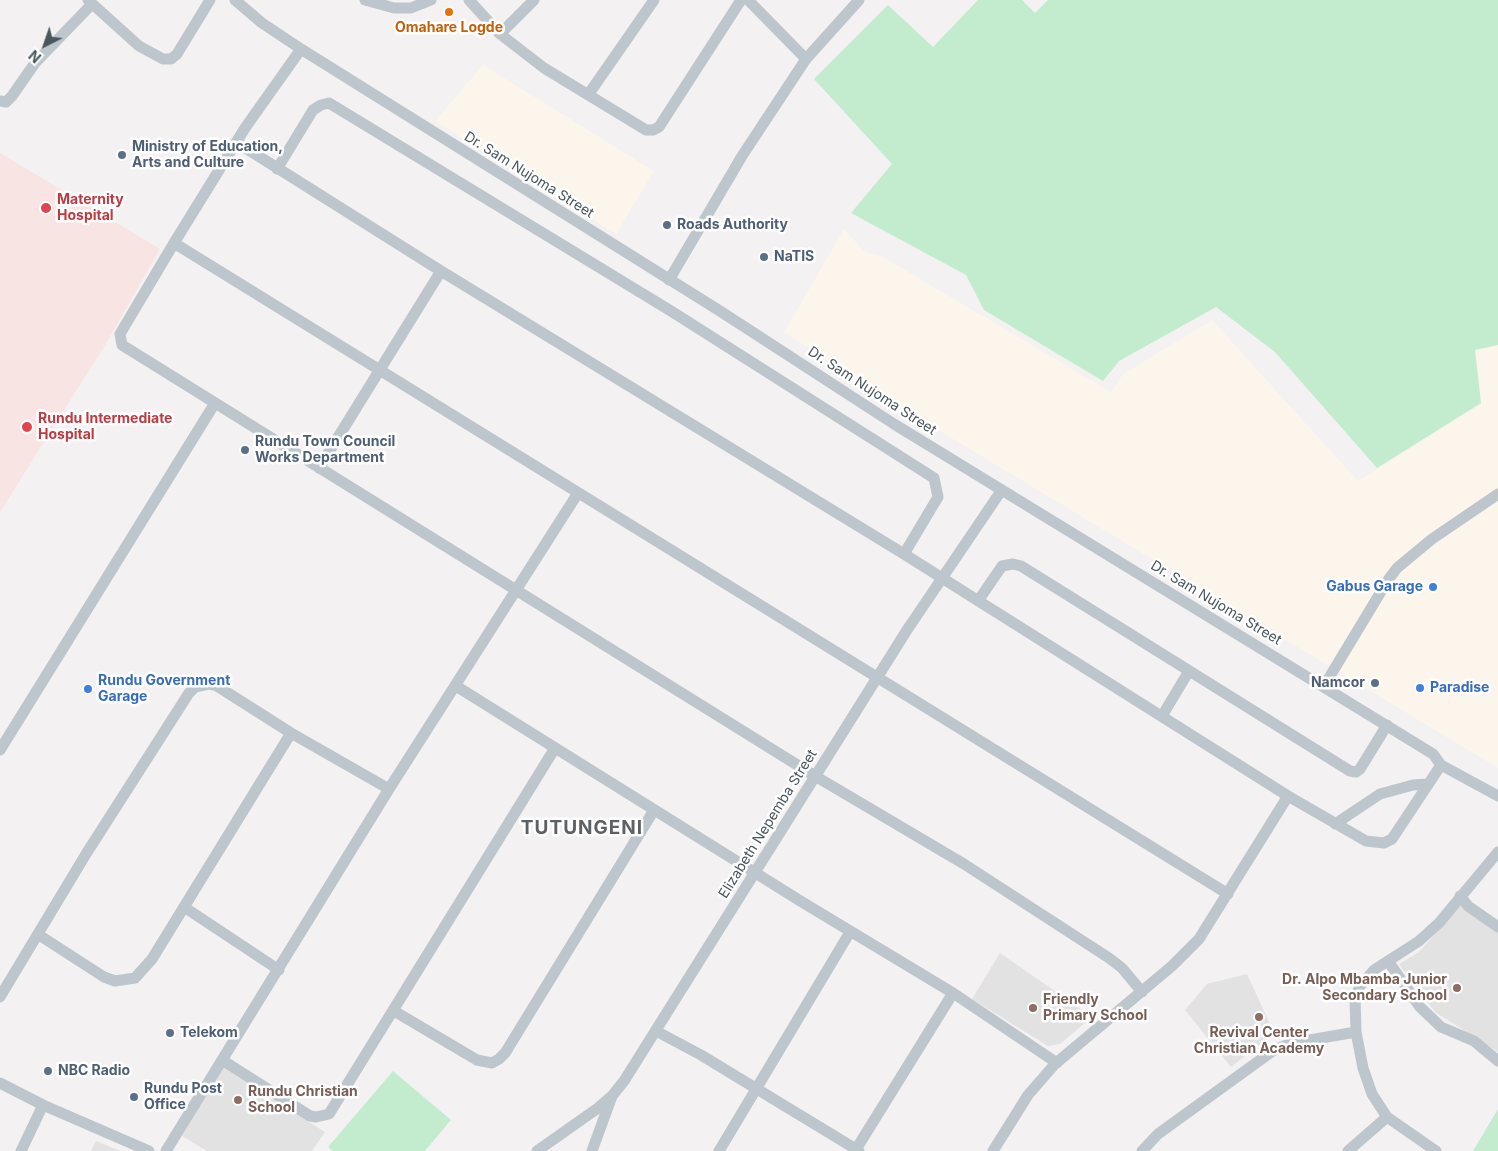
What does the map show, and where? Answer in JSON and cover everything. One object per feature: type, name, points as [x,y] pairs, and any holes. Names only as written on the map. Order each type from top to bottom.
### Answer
[{"type":"street","points":[[0,101],[6,102],[12,96],[35,63],[90,2],[139,46],[163,59],[171,59],[210,0]]},
{"type":"street","name":"Dr. Sam Nujoma Street","points":[[235,0],[262,23],[301,49],[1001,491],[1434,754],[1441,765],[1498,796]]},
{"type":"street","points":[[365,0],[375,4],[403,8],[412,8],[431,0]]},
{"type":"street","points":[[469,0],[500,34],[544,68],[646,130],[659,127],[741,0]]},
{"type":"street","points":[[500,34],[534,0]]},
{"type":"street","points":[[588,95],[654,0]]},
{"type":"street","points":[[748,0],[806,59]]},
{"type":"street","points":[[669,280],[742,156],[806,59],[859,0]]},
{"type":"street","points":[[301,49],[236,142],[174,243],[120,334],[119,339],[122,345],[815,776],[964,864],[1109,958],[1122,968],[1142,992]]},
{"type":"street","points":[[277,169],[313,110],[329,103],[671,312],[934,478],[938,496],[904,554]]},
{"type":"street","points":[[236,142],[441,271],[904,554],[1288,796],[1366,841],[1384,843],[1398,832],[1441,765]]},
{"type":"street","points":[[174,243],[1228,894]]},
{"type":"street","points":[[319,468],[441,271]]},
{"type":"street","points":[[0,750],[215,403]]},
{"type":"street","name":"Elizabeth Nepemba Street","points":[[537,1151],[612,1096],[656,1031],[877,678],[1001,491]]},
{"type":"street","points":[[166,1151],[389,789],[578,493]]},
{"type":"street","points":[[1324,686],[1388,580],[1398,568],[1432,539],[1498,494]]},
{"type":"street","points":[[978,601],[1002,566],[1013,564],[1021,566],[1350,771],[1356,772],[1360,769],[1388,726]]},
{"type":"street","points":[[1162,716],[1189,671]]},
{"type":"street","points":[[0,996],[39,935],[86,854],[195,687],[209,684],[217,686],[291,733],[389,789]]},
{"type":"street","points":[[456,686],[850,932],[953,993],[1057,1063]]},
{"type":"street","points":[[39,935],[104,977],[115,981],[135,978],[143,971],[291,733]]},
{"type":"street","points":[[222,1060],[310,1116],[323,1117],[333,1110],[555,748]]},
{"type":"street","points":[[1335,824],[1380,794],[1414,785],[1428,784]]},
{"type":"street","points":[[993,1151],[1028,1096],[1057,1063],[1188,952],[1203,933],[1228,894],[1288,796]]},
{"type":"street","points":[[394,1011],[477,1060],[492,1063],[499,1059],[505,1053],[654,810]]},
{"type":"street","points":[[1436,1151],[1387,1117],[1372,1094],[1366,1081],[1356,1032],[1355,998],[1360,986],[1374,970],[1428,934],[1498,852]]},
{"type":"street","points":[[1460,896],[1468,906],[1498,927]]},
{"type":"street","points":[[184,906],[279,970]]},
{"type":"street","points":[[719,1151],[850,932]]},
{"type":"street","points":[[1388,961],[1420,1007],[1441,1027],[1474,1041],[1498,1061]]},
{"type":"street","points":[[656,1031],[757,1088],[857,1150],[953,993]]},
{"type":"street","points":[[1142,1151],[1158,1134],[1274,1050],[1292,1043],[1356,1032]]},
{"type":"street","points":[[0,1083],[43,1105],[149,1151]]},
{"type":"street","points":[[592,1151],[612,1096]]},
{"type":"street","points":[[20,1151],[43,1105]]},
{"type":"street","points":[[1348,1151],[1387,1117]]},
{"type":"shaded area","points":[[483,65],[654,171],[616,234],[435,121]]},
{"type":"shaded area","points":[[0,153],[160,249],[107,342],[0,512]]},
{"type":"shaded area","points":[[844,229],[865,252],[883,257],[1111,392],[1123,374],[1212,320],[1358,481],[1481,404],[1475,350],[1498,345],[1498,768],[892,402],[784,332]]},
{"type":"shaded area","name":"Dr. Alpo Mbamba Junior Secondary School","points":[[1460,906],[1498,932],[1498,1052],[1435,1012],[1399,964],[1419,952]]},
{"type":"shaded area","name":"Friendly Primary School","points":[[1000,953],[1092,1017],[1060,1044],[1048,1046],[972,999]]},
{"type":"shaded area","points":[[1247,974],[1274,1033],[1231,1067],[1185,1010],[1207,984]]},
{"type":"shaded area","name":"Rundu Christian School","points":[[222,1067],[325,1132],[312,1151],[207,1151],[182,1136]]},
{"type":"shaded area","points":[[96,1141],[120,1151],[91,1151]]},
{"type":"green space","points":[[978,0],[1022,0],[1035,13],[1048,0],[1498,0],[1498,345],[1475,350],[1481,403],[1377,468],[1275,352],[1216,307],[1119,361],[1103,381],[984,310],[966,275],[851,213],[892,164],[814,79],[888,5],[933,47]]},
{"type":"green space","points":[[393,1071],[451,1120],[425,1151],[333,1151],[328,1147]]},
{"type":"green space","points":[[1498,1109],[1498,1151],[1473,1151]]},
{"type":"place","name":"Omahare Logde","points":[[449,12]]},
{"type":"place","name":"Ministry of Education, Arts and Culture","points":[[122,155]]},
{"type":"place","name":"Maternity Hospital","points":[[46,208]]},
{"type":"place","name":"Roads Authority","points":[[667,225]]},
{"type":"place","name":"NaTIS","points":[[764,257]]},
{"type":"place","name":"Rundu Intermediate Hospital","points":[[27,427]]},
{"type":"place","name":"Rundu Town Council Works Department","points":[[245,450]]},
{"type":"place","name":"Gabus Garage","points":[[1433,587]]},
{"type":"place","name":"Namcor","points":[[1375,683]]},
{"type":"place","name":"Paradise","points":[[1420,688]]},
{"type":"place","name":"Rundu Government Garage","points":[[88,689]]},
{"type":"place","name":"Dr. Alpo Mbamba Junior Secondary School","points":[[1457,988]]},
{"type":"place","name":"Friendly Primary School","points":[[1033,1008]]},
{"type":"place","name":"Revival Center Christian Academy","points":[[1259,1017]]},
{"type":"place","name":"Telekom","points":[[170,1033]]},
{"type":"place","name":"NBC Radio","points":[[48,1071]]},
{"type":"place","name":"Rundu Post Office","points":[[134,1097]]},
{"type":"place","name":"Rundu Christian School","points":[[238,1100]]},
{"type":"district","name":"TUTUNGENI","points":[[582,828]]}]
